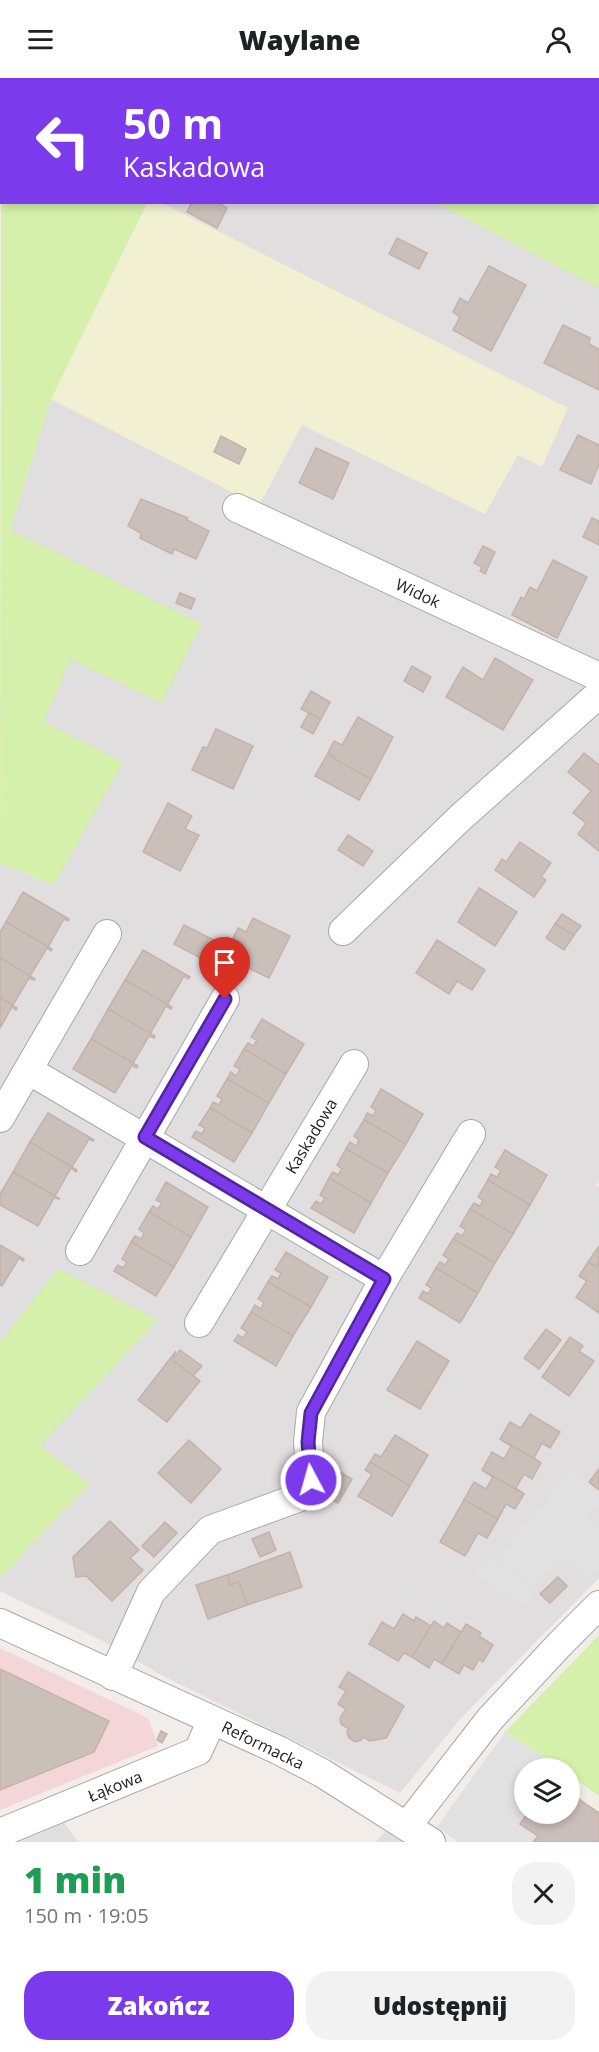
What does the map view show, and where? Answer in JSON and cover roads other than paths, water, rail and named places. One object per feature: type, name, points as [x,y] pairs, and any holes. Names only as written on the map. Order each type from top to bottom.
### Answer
[{"type":"street","name":"Widok","points":[[237,508],[599,677]]},
{"type":"street","points":[[343,931],[460,818],[599,694]]},
{"type":"street","points":[[0,1118],[106,934]]},
{"type":"street","points":[[80,1251],[225,999]]},
{"type":"street","name":"Kaskadowa","points":[[199,1323],[354,1064]]},
{"type":"street","points":[[28,1070],[384,1279]]},
{"type":"street","points":[[113,1676],[151,1592],[210,1530],[300,1497],[311,1480],[308,1442],[311,1413],[384,1279],[471,1134]]},
{"type":"street","points":[[407,1826],[490,1719],[599,1605]]},
{"type":"street","name":"Reformacka","points":[[0,1623],[278,1750],[322,1773],[431,1842]]},
{"type":"street","name":"Łąkowa","points":[[0,1833],[198,1751],[212,1720]]}]
